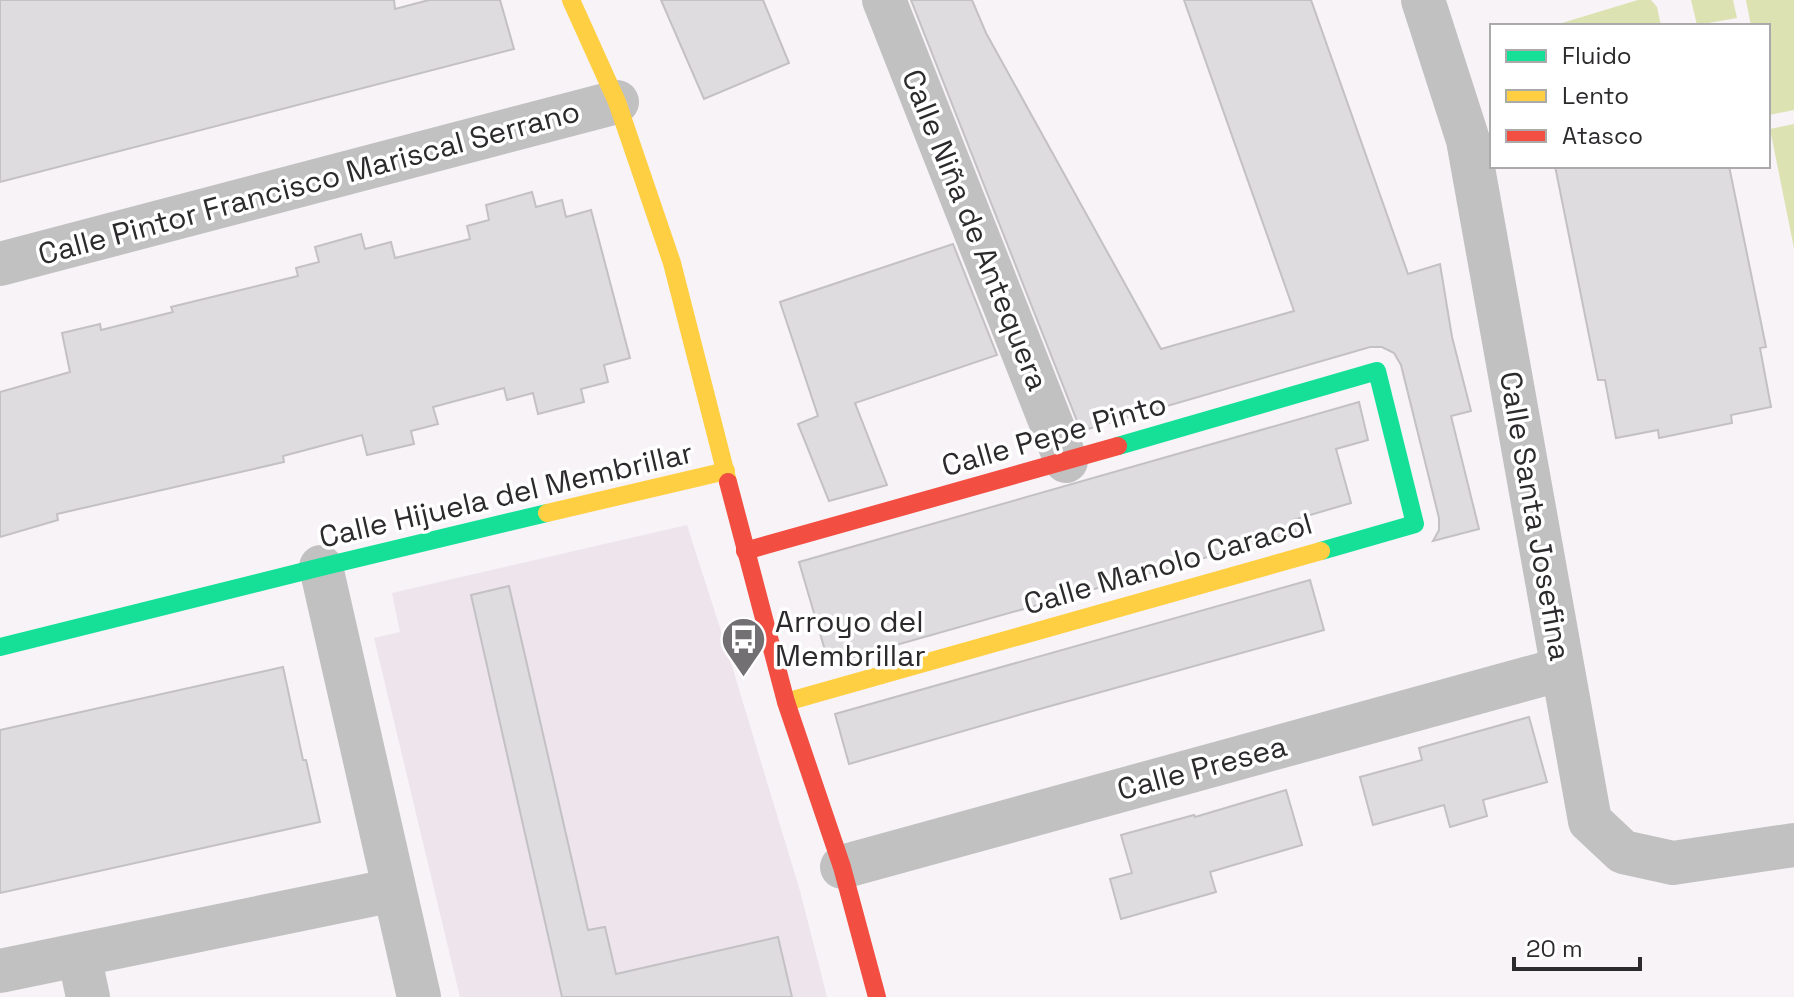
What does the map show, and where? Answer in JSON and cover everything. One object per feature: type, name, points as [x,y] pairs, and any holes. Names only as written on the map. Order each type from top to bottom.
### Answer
[{"type":"street","points":[[571,0],[617,102],[672,263],[726,471]]},
{"type":"street","name":"Calle Niña de Antequera","points":[[884,0],[1066,461]]},
{"type":"street","name":"Calle Santa Josefina","points":[[1423,0],[1468,140],[1590,821],[1623,852],[1673,863],[1794,845]]},
{"type":"street","name":"Calle Pintor Francisco Mariscal Serrano","points":[[0,264],[617,102]]},
{"type":"street","name":"Calle Pepe Pinto","points":[[745,551],[1377,371]]},
{"type":"street","name":"Calle Manolo Caracol","points":[[786,702],[1415,524],[1377,371]]},
{"type":"street","name":"Calle Hijuela del Membrillar","points":[[0,647],[726,471],[786,702],[842,867],[877,997]]},
{"type":"street","points":[[321,567],[419,997]]},
{"type":"street","name":"Calle Presea","points":[[842,867],[1562,669]]},
{"type":"street","points":[[0,971],[394,890]]},
{"type":"street","points":[[79,955],[88,997]]},
{"type":"shaded area","points":[[687,525],[800,891],[827,997],[460,997],[374,638],[400,632],[392,593]]},
{"type":"green space","points":[[1638,0],[1651,0],[1657,7],[1661,24],[1559,24]]},
{"type":"green space","points":[[1691,0],[1733,0],[1737,18],[1697,24]]},
{"type":"green space","points":[[1746,0],[1794,0],[1794,110],[1770,115],[1770,24],[1751,24]]},
{"type":"green space","points":[[1794,124],[1794,248],[1770,129]]},
{"type":"building","points":[[0,0],[394,0],[395,9],[429,0],[500,0],[514,49],[0,182]]},
{"type":"building","points":[[661,0],[763,0],[789,63],[704,99]]},
{"type":"building","points":[[911,0],[972,0],[986,33],[1161,349],[1294,311],[1184,0],[1311,0],[1408,274],[1440,264],[1452,337],[1471,411],[1451,416],[1479,529],[1433,541],[1439,530],[1439,518],[1401,365],[1394,353],[1382,347],[1370,347],[1081,431]]},
{"type":"building","points":[[1555,168],[1729,168],[1766,347],[1760,348],[1771,407],[1731,415],[1732,423],[1659,438],[1658,430],[1616,438],[1605,380],[1598,380]]},
{"type":"building","points":[[532,192],[536,207],[562,200],[566,217],[591,210],[630,358],[604,365],[608,382],[581,389],[584,402],[538,414],[533,393],[507,400],[504,388],[433,407],[438,424],[411,431],[414,444],[367,455],[362,435],[283,456],[284,462],[57,514],[58,520],[0,537],[0,392],[70,372],[62,333],[100,324],[101,330],[173,312],[171,307],[298,276],[296,268],[319,262],[315,247],[361,234],[365,249],[391,242],[395,258],[470,239],[467,226],[489,220],[486,205]]},
{"type":"building","points":[[953,244],[997,355],[855,403],[887,485],[829,501],[798,424],[818,416],[780,302]]},
{"type":"building","points":[[1359,402],[1368,440],[1336,449],[1351,503],[1293,520],[1296,532],[829,664],[799,562]]},
{"type":"building","points":[[1310,580],[1324,630],[849,764],[835,714]]},
{"type":"building","points":[[509,586],[588,930],[605,927],[616,974],[778,937],[792,997],[562,997],[471,595]]},
{"type":"building","points":[[283,667],[320,822],[0,893],[0,730]]},
{"type":"building","points":[[1529,717],[1547,782],[1483,800],[1487,816],[1450,827],[1444,805],[1373,825],[1360,777],[1422,760],[1419,748]]},
{"type":"building","points":[[1286,790],[1302,845],[1210,872],[1216,892],[1121,919],[1110,879],[1132,873],[1121,835]]},
{"type":"traffic: fast","points":[[1118,446],[1377,371],[1415,524],[1321,551]]},
{"type":"traffic: fast","points":[[0,647],[547,513]]},
{"type":"traffic: slow","points":[[571,0],[617,102],[672,263],[728,482]]},
{"type":"traffic: slow","points":[[547,513],[726,471]]},
{"type":"traffic: slow","points":[[786,702],[1321,551]]},
{"type":"traffic: jam","points":[[745,551],[1118,446]]},
{"type":"traffic: jam","points":[[728,482],[786,702],[842,867],[877,997]]},
{"type":"place","name":"Arroyo del Membrillar","points":[[744,678]]}]
